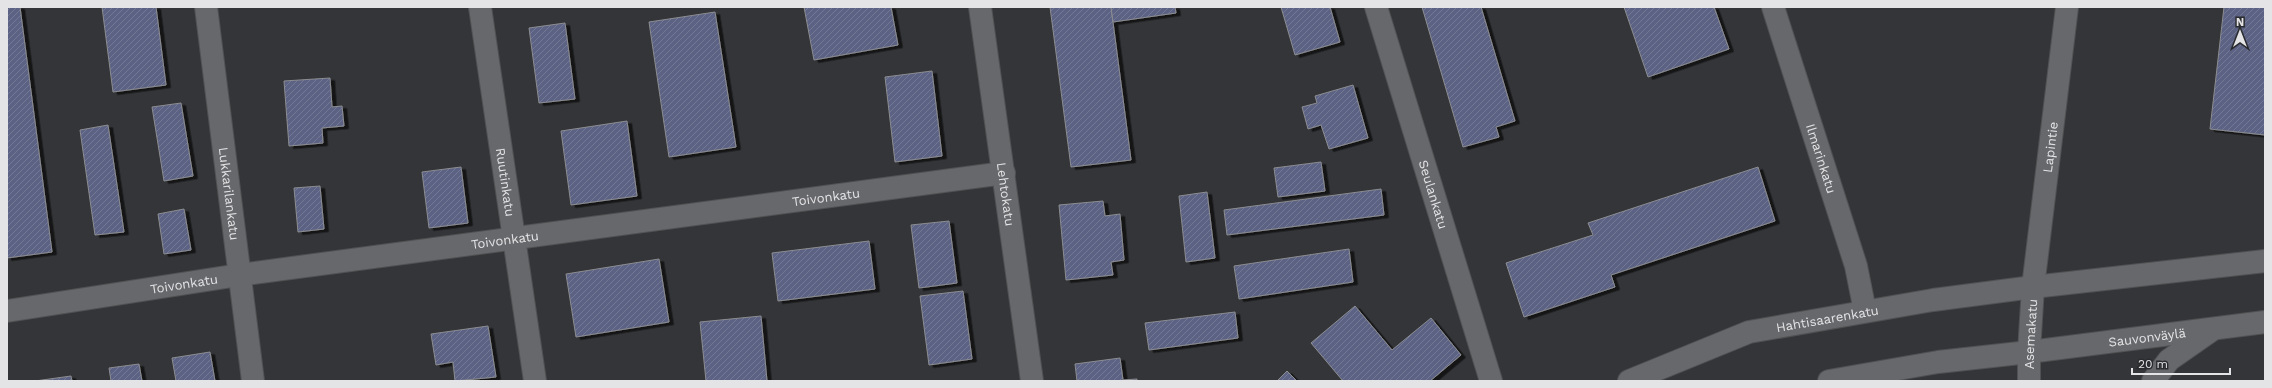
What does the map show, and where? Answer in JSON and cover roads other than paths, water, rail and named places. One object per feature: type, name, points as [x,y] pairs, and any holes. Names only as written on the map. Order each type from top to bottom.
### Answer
[{"type":"street","name":"Lukkarilankatu","points":[[206,7],[239,275],[254,381]]},
{"type":"street","name":"Ruutinkatu","points":[[480,7],[535,381]]},
{"type":"street","name":"Lehtokatu","points":[[980,7],[1032,381]]},
{"type":"street","name":"Seulankatu","points":[[1376,7],[1491,381]]},
{"type":"street","name":"Ilmarinkatu","points":[[1773,7],[1856,266],[1865,311]]},
{"type":"street","name":"Lapintie","points":[[2033,287],[2067,7]]},
{"type":"street","name":"Toivonkatu","points":[[7,311],[239,275],[1004,173]]},
{"type":"street","points":[[2033,287],[2265,261]]},
{"type":"street","name":"Hahtisaarenkatu","points":[[1629,381],[1749,332],[1933,300],[2033,287]]},
{"type":"street","name":"Asemakatu","points":[[2029,381],[2028,352],[2033,287]]},
{"type":"street","name":"Sauvonväylä","points":[[2028,352],[2265,322]]},
{"type":"street","points":[[2153,381],[2169,360],[2214,329]]},
{"type":"street","points":[[1829,381],[1938,362],[2028,352]]}]
